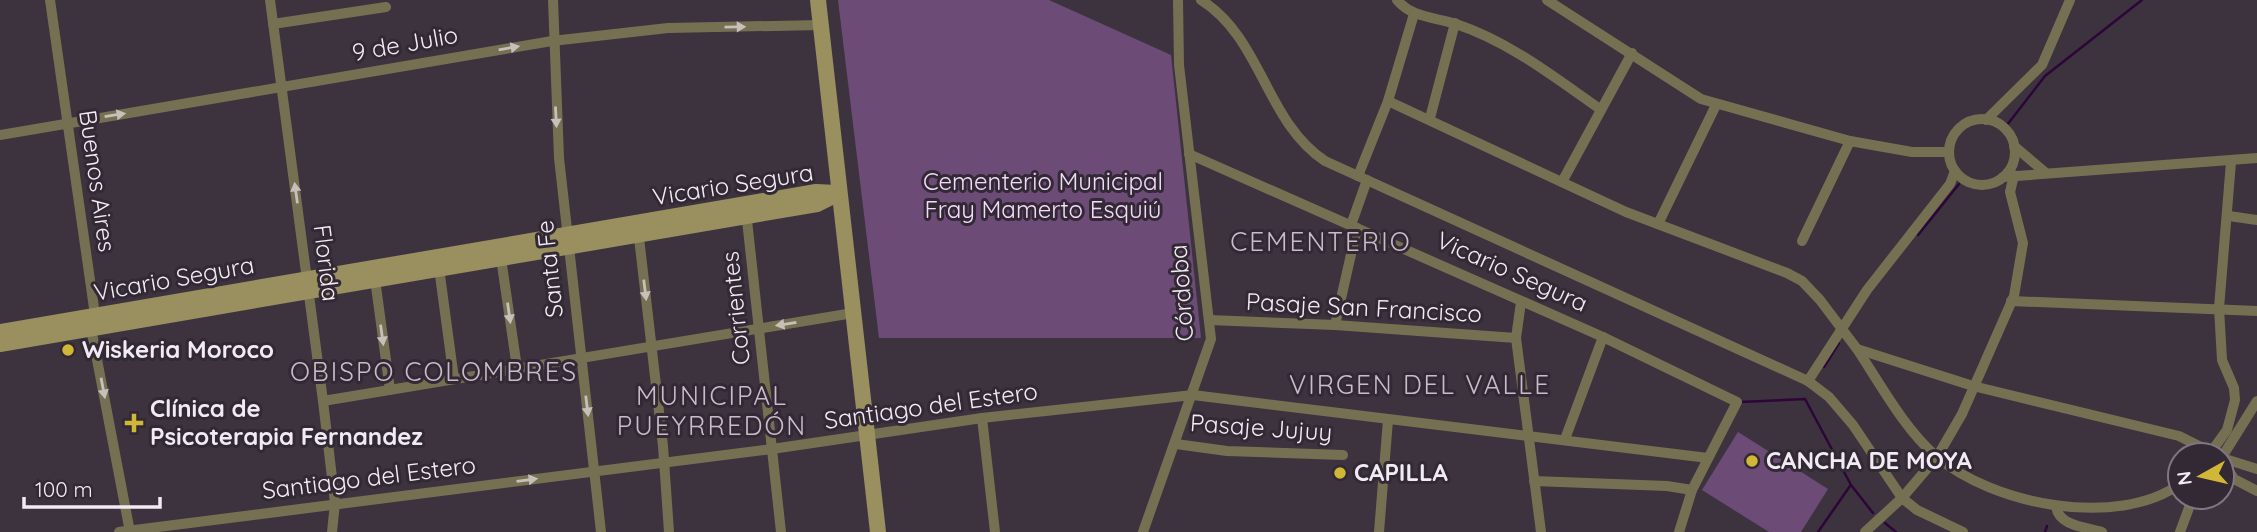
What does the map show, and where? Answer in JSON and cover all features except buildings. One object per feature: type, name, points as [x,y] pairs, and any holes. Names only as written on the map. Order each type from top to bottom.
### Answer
[{"type":"street","name":"Buenos Aires","points":[[50,0],[93,322],[127,531]]},
{"type":"street","name":"Florida","points":[[270,0],[335,503],[332,532]]},
{"type":"street","name":"Santa Fe","points":[[553,0],[552,41],[558,158],[601,532]]},
{"type":"street","points":[[818,0],[878,532]]},
{"type":"street","name":"Córdoba","points":[[1143,532],[1211,339],[1179,65],[1178,0]]},
{"type":"street","points":[[1201,0],[1232,25],[1277,109],[1307,149],[1363,178],[1808,381],[1829,397],[1853,425],[1902,498],[1917,510],[1963,532]]},
{"type":"street","points":[[1397,0],[1414,14],[1455,23],[1510,46],[1600,109]]},
{"type":"street","points":[[1547,0],[1692,93],[1716,105],[1850,141],[1912,152],[1949,152]]},
{"type":"street","points":[[1986,120],[2042,65],[2070,0]]},
{"type":"street","points":[[273,24],[386,6]]},
{"type":"street","points":[[1335,325],[1363,178],[1414,14]]},
{"type":"street","points":[[1430,118],[1455,23]]},
{"type":"street","name":"9 de Julio","points":[[0,135],[552,41],[668,28],[820,25]]},
{"type":"street","points":[[1562,182],[1632,53]]},
{"type":"street","points":[[1388,101],[1658,224],[1802,281],[1842,326],[1888,395],[1937,457],[1985,485],[2036,504],[2056,506],[2143,503],[2166,493]]},
{"type":"street","points":[[1658,224],[1716,105]]},
{"type":"street","points":[[2046,173],[2014,146],[2004,129],[1986,120],[1972,121],[1960,127],[1952,138],[1949,152],[1955,171],[1965,181],[1978,185],[1992,184],[2009,176],[2257,159]]},
{"type":"street","points":[[1802,241],[1850,141]]},
{"type":"street","points":[[1865,532],[1902,498],[1937,457],[1962,414],[2011,301],[2023,243],[2010,191],[2009,176],[2014,146]]},
{"type":"street","name":"Vicario Segura","points":[[1189,154],[1604,337],[1737,402],[1708,458]]},
{"type":"street","points":[[2223,441],[2235,400],[2234,388],[2222,360],[2219,308],[2229,216],[2231,162]]},
{"type":"street","points":[[1808,381],[1842,326],[1950,184],[1955,171]]},
{"type":"street","name":"Vicario Segura","points":[[0,333],[93,322],[746,210],[816,192],[839,193]]},
{"type":"street","name":"Corrientes","points":[[746,210],[781,532]]},
{"type":"street","points":[[2229,216],[2257,220]]},
{"type":"street","points":[[638,228],[669,532]]},
{"type":"street","name":"Vicario Segura","points":[[308,285],[375,279],[501,258],[568,240]]},
{"type":"street","points":[[501,258],[517,368]]},
{"type":"street","points":[[439,268],[454,379]]},
{"type":"street","points":[[375,279],[390,390]]},
{"type":"street","points":[[2011,301],[2257,311]]},
{"type":"street","points":[[1521,302],[1516,338],[1541,532]]},
{"type":"street","points":[[323,401],[853,313]]},
{"type":"street","name":"Pasaje San Francisco","points":[[1209,320],[1335,325],[1516,338]]},
{"type":"street","points":[[1564,439],[1604,337]]},
{"type":"street","points":[[1857,349],[1973,386],[2179,436],[2188,441]]},
{"type":"street","name":"Santiago del Estero","points":[[127,531],[772,449],[982,418],[1193,395],[1708,458]]},
{"type":"street","points":[[2228,441],[2257,401]]},
{"type":"street","points":[[982,418],[995,532]]},
{"type":"street","points":[[1379,532],[1388,420]]},
{"type":"street","name":"Pasaje Jujuy","points":[[1176,444],[1227,451],[1343,455]]},
{"type":"street","points":[[1679,532],[1692,490],[1708,458]]},
{"type":"street","points":[[2236,462],[2257,469]]},
{"type":"street","points":[[2236,480],[2257,491]]},
{"type":"street","points":[[1534,481],[1667,486],[1692,490]]},
{"type":"street","points":[[2056,506],[2057,514],[2064,521],[2102,532]]},
{"type":"street","points":[[2180,532],[2188,511]]},
{"type":"green space","name":"Cementerio Municipal Fray Mamerto Esquiú","points":[[838,0],[1049,0],[1171,55],[1201,338],[879,338]]},
{"type":"green space","name":"CANCHA DE MOYA","points":[[1738,432],[1828,489],[1801,532],[1769,532],[1702,490]]},
{"type":"waterway","points":[[2007,125],[2045,76],[2142,0]]},
{"type":"waterway","points":[[1918,235],[1959,184]]},
{"type":"waterway","points":[[1824,367],[1839,343]]},
{"type":"waterway","points":[[1740,402],[1805,399],[1851,485],[1873,513]]},
{"type":"waterway","points":[[1818,532],[1850,486]]},
{"type":"waterway","points":[[1885,523],[1896,532]]},
{"type":"waterway","points":[[2045,532],[2047,526]]},
{"type":"place","name":"Wiskeria Moroco","points":[[68,350]]},
{"type":"place","name":"Clínica de Psicoterapia Fernandez","points":[[134,423]]},
{"type":"place","name":"CANCHA DE MOYA","points":[[1752,461]]},
{"type":"place","name":"CAPILLA","points":[[1340,473]]},
{"type":"district","name":"CEMENTERIO","points":[[1321,242]]},
{"type":"district","name":"OBISPO COLOMBRES","points":[[434,372]]},
{"type":"district","name":"VIRGEN DEL VALLE","points":[[1420,385]]},
{"type":"district","name":"MUNICIPAL PUEYRREDÓN","points":[[712,411]]}]
